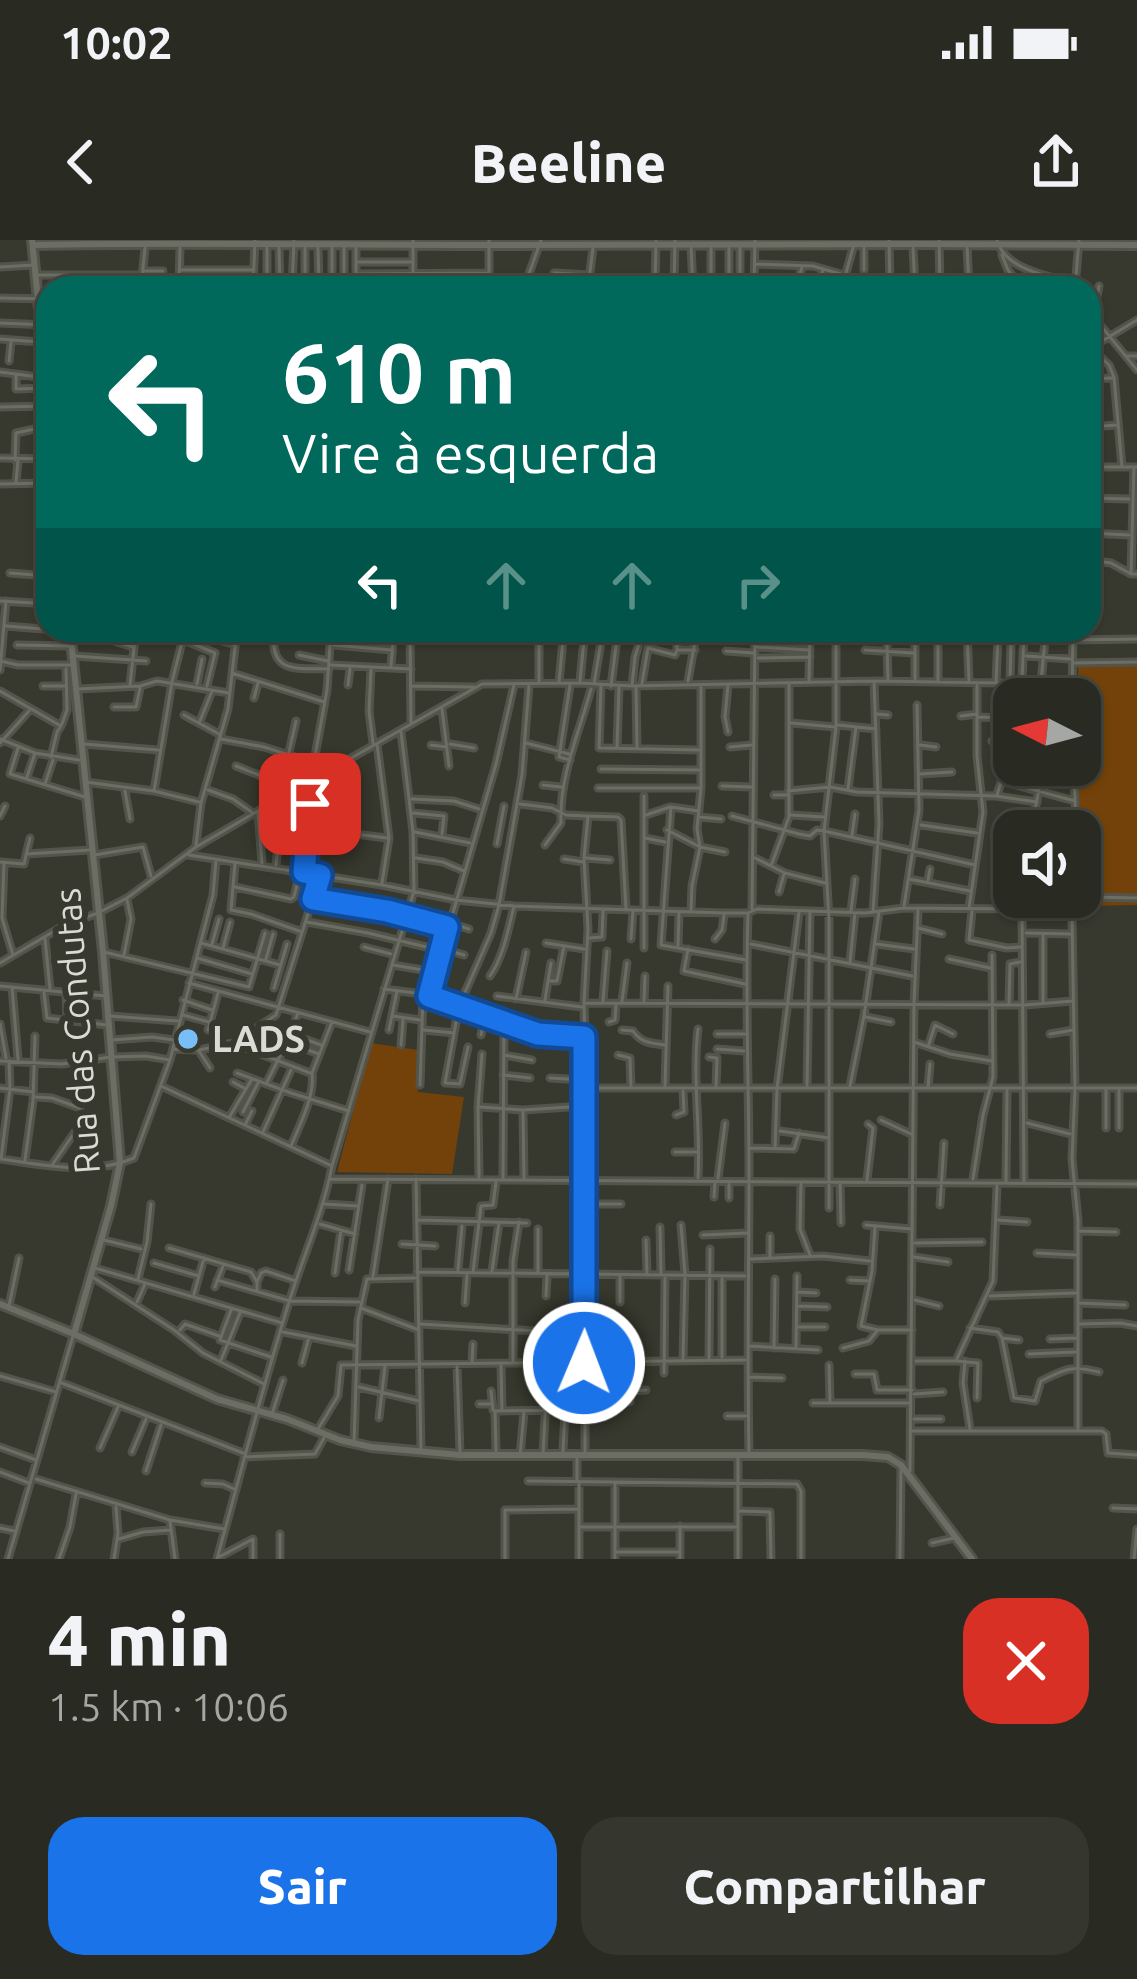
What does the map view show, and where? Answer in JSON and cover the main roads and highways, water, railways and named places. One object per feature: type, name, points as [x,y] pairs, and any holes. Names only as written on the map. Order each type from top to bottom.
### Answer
[{"type":"place","name":"LADS","points":[[188,1039]]}]
